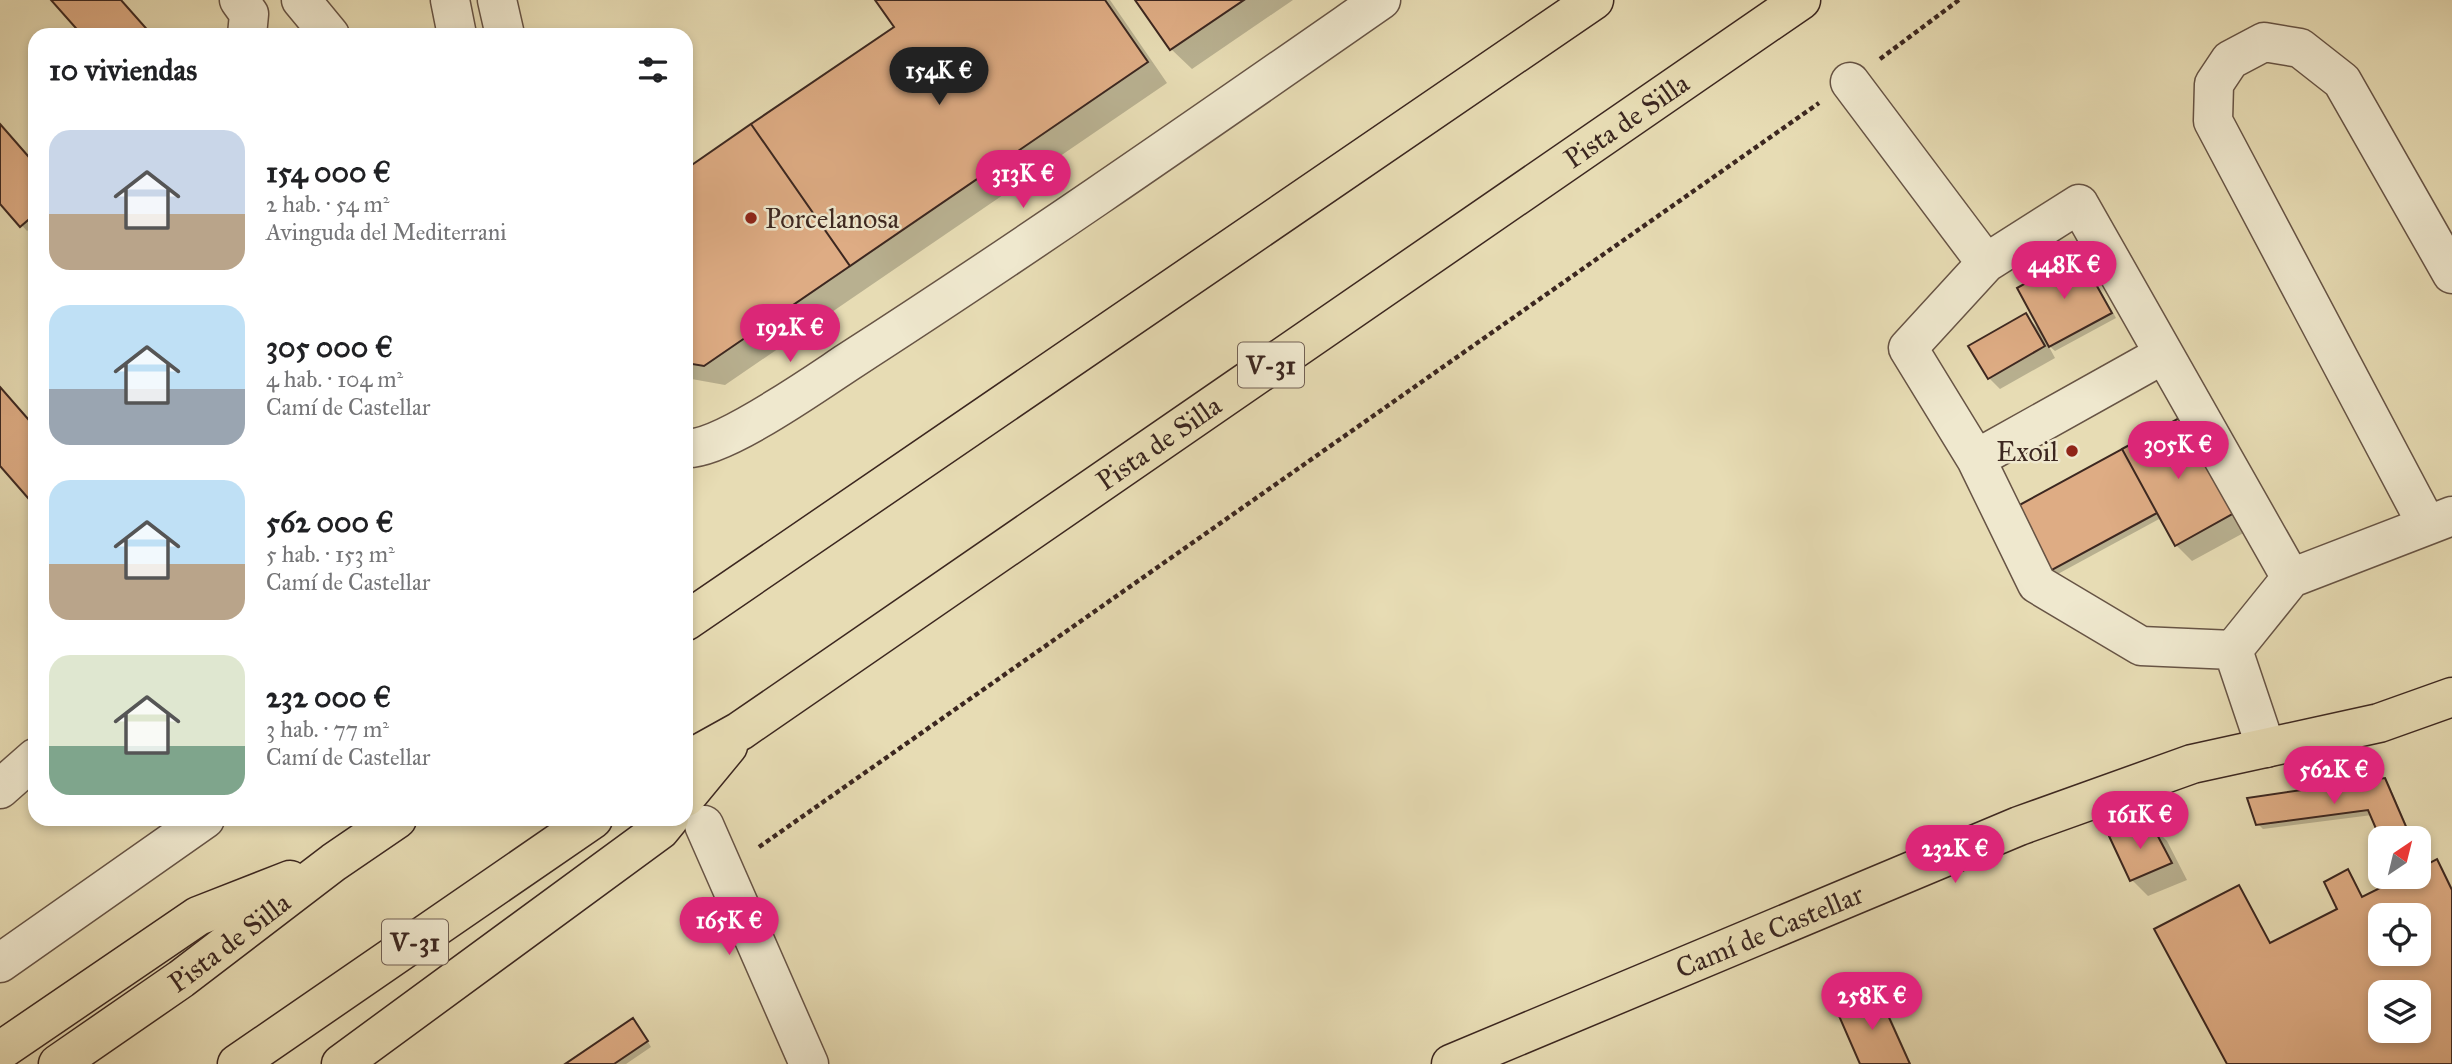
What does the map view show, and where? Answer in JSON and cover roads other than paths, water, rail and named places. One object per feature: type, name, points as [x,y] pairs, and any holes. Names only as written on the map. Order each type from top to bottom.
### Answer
[{"type":"main road","points":[[693,616],[1594,0]]},
{"type":"main road","name":"Pista de Silla","points":[[693,757],[740,731],[1801,0]]},
{"type":"main road","name":"Camí de Castellar","points":[[1451,1064],[2019,826],[2192,764],[2379,723],[2452,697]]},
{"type":"main road","points":[[693,803],[740,731]]},
{"type":"main road","name":"Pista de Silla","points":[[58,1064],[181,979],[334,862],[387,826]]},
{"type":"main road","name":"V-31","points":[[237,1064],[583,826]]},
{"type":"main road","points":[[341,1064],[666,826]]},
{"type":"main road","points":[[0,1051],[198,916],[334,862]]},
{"type":"street","points":[[239,0],[250,14],[248,28]]},
{"type":"street","points":[[301,0],[324,28]]},
{"type":"street","points":[[450,0],[456,28]]},
{"type":"street","points":[[497,0],[503,28]]},
{"type":"street","points":[[693,449],[723,438],[858,356],[1381,0]]},
{"type":"street","points":[[2233,650],[2291,578],[2439,520],[2213,121],[2214,84],[2230,60],[2264,42],[2300,48],[2342,81],[2452,274]]},
{"type":"street","points":[[1850,82],[1986,263]]},
{"type":"street","points":[[2233,650],[2141,646],[2037,584],[1976,459],[1908,348],[1986,263],[2079,204],[2291,578]]},
{"type":"street","points":[[1976,459],[2164,354]]},
{"type":"street","points":[[2233,650],[2266,748]]},
{"type":"street","points":[[0,789],[28,764]]},
{"type":"street","points":[[0,963],[195,826]]},
{"type":"street","points":[[692,826],[809,1064]]},
{"type":"place","name":"Porcelanosa","points":[[751,218]]},
{"type":"place","name":"Exoil","points":[[2072,451]]}]
